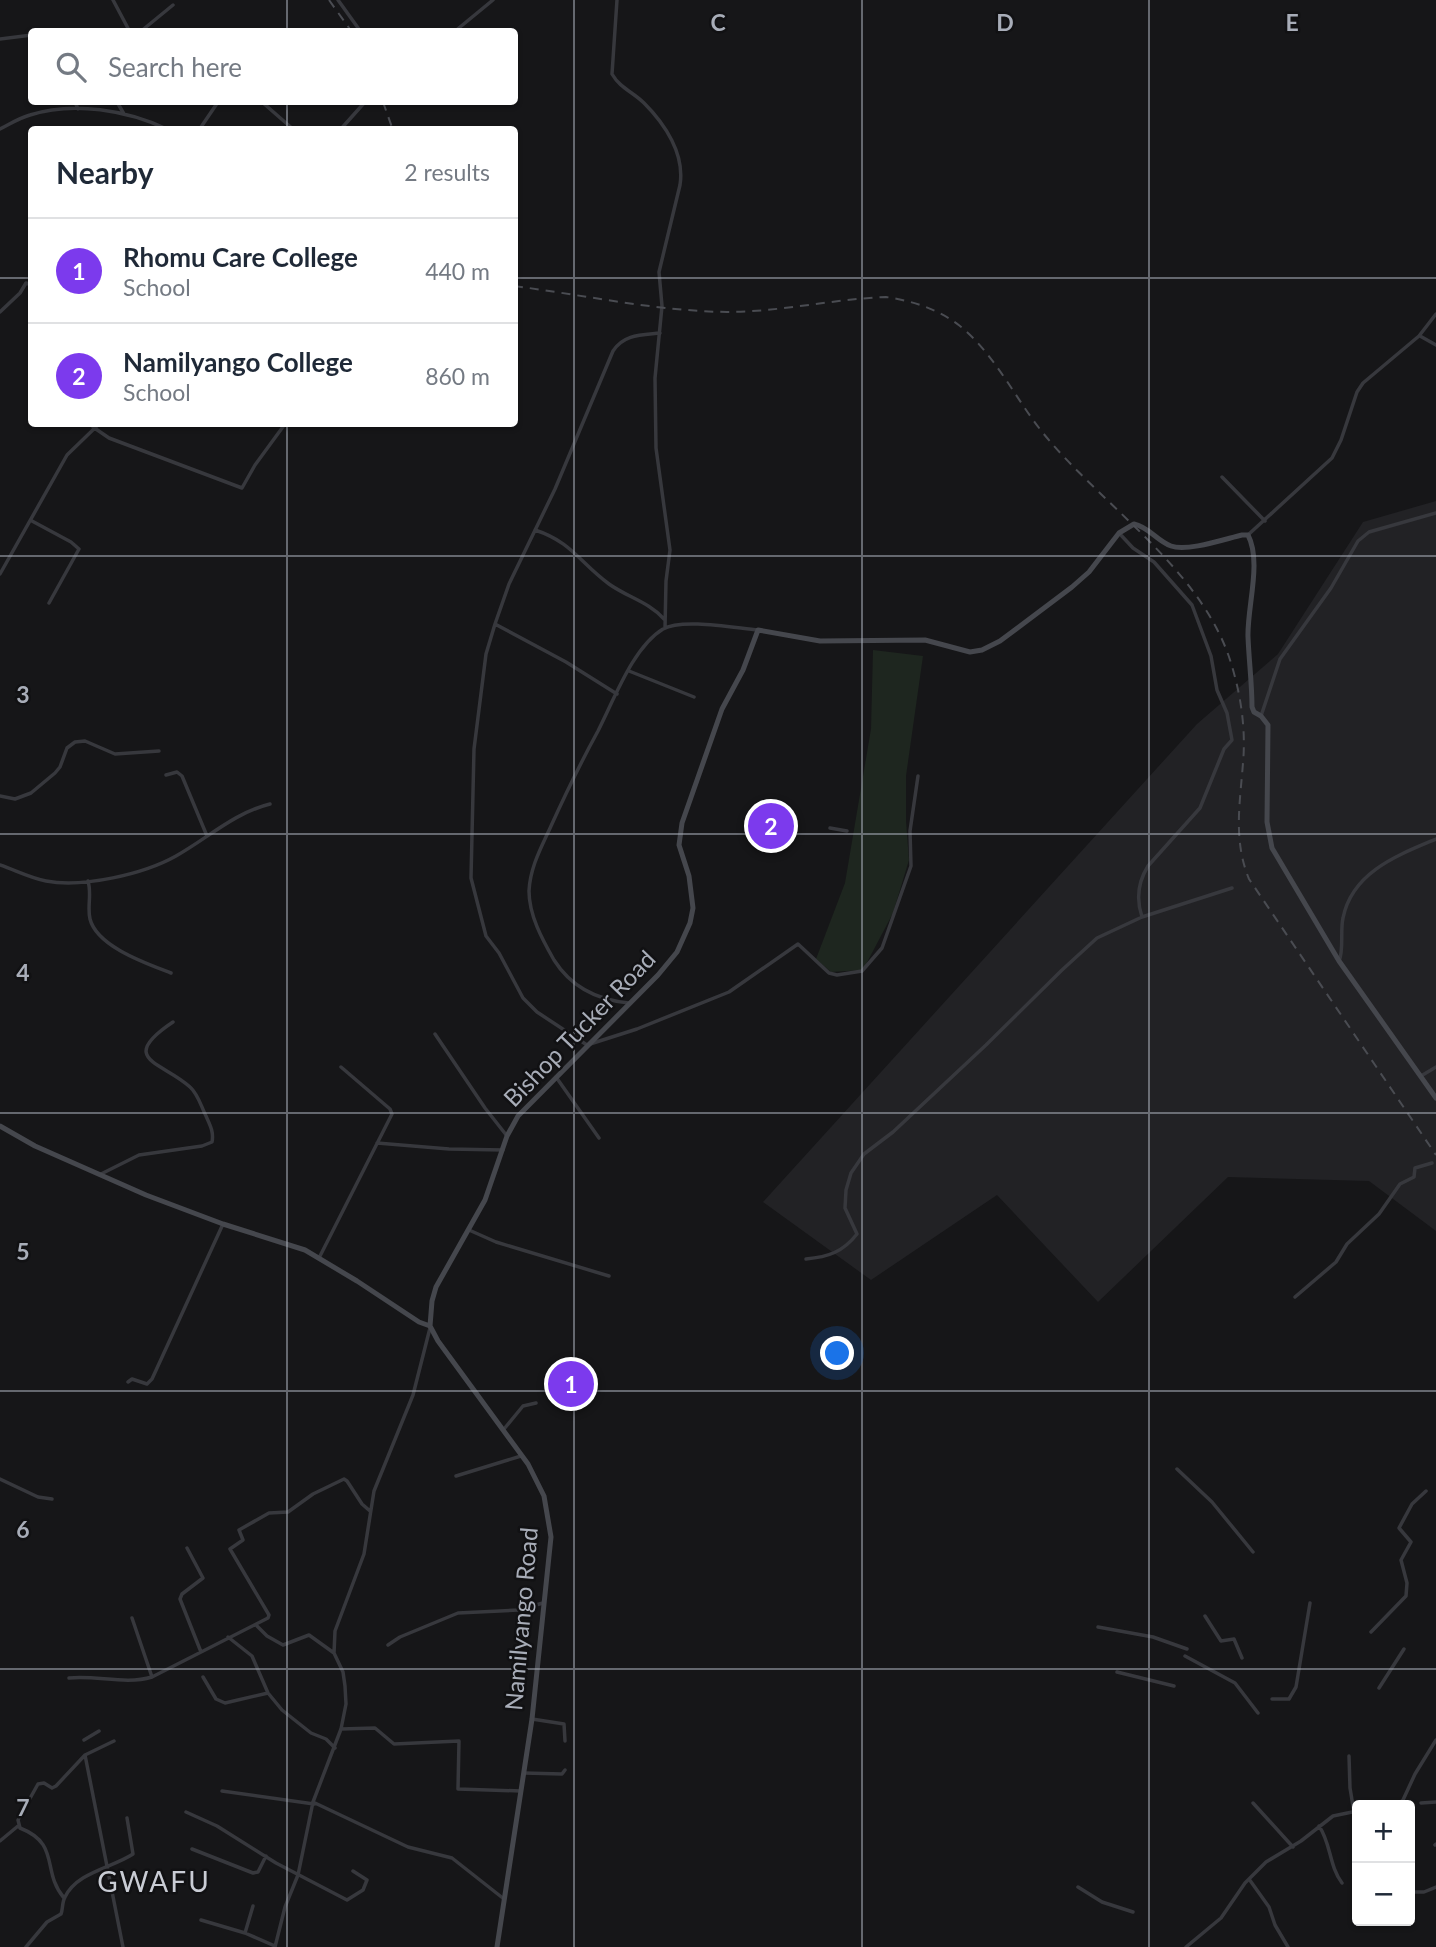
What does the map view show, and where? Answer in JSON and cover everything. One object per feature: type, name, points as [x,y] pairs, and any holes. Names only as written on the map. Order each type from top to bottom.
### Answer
[{"type":"main road","points":[[758,630],[820,641],[925,640],[975,652],[991,647],[1072,587],[1089,572],[1119,533],[1135,524],[1166,544],[1179,548],[1248,535],[1253,557],[1248,636],[1252,708],[1268,724],[1267,822],[1272,848],[1339,961],[1436,1098]]},
{"type":"main road","name":"Bishop Tucker Road","points":[[430,1326],[436,1287],[491,1186],[507,1136],[518,1116],[631,1003],[677,952],[690,923],[693,908],[692,893],[680,854],[680,831],[703,760],[758,630]]},
{"type":"main road","points":[[0,1126],[35,1146],[99,1175],[223,1224],[292,1245],[357,1280],[419,1322],[430,1326]]},
{"type":"main road","name":"Namilyango Road","points":[[430,1326],[523,1455],[544,1496],[549,1520],[551,1547],[532,1719],[497,1947]]},
{"type":"street","points":[[113,0],[128,28]]},
{"type":"street","points":[[338,0],[358,28]]},
{"type":"street","points":[[459,28],[493,0]]},
{"type":"street","points":[[617,0],[612,74],[624,89],[643,102],[662,124],[674,144],[681,170],[659,272],[662,306],[655,378],[656,447],[670,550],[665,628]]},
{"type":"street","points":[[145,28],[173,5]]},
{"type":"street","points":[[0,39],[28,35]]},
{"type":"street","points":[[76,105],[78,109]]},
{"type":"street","points":[[119,105],[124,114]]},
{"type":"street","points":[[202,126],[216,105]]},
{"type":"street","points":[[265,105],[289,126]]},
{"type":"street","points":[[344,126],[362,105]]},
{"type":"street","points":[[0,129],[33,114],[78,109],[100,109],[147,120],[160,126]]},
{"type":"street","points":[[0,312],[20,293],[26,282],[28,283]]},
{"type":"street","points":[[1248,535],[1332,458],[1342,440],[1357,392],[1363,383],[1419,336],[1436,314]]},
{"type":"street","points":[[660,333],[630,337],[620,342],[613,351],[509,584],[486,654],[474,749],[471,878],[486,936],[499,953],[523,998],[537,1013],[587,1045],[637,1029],[729,992],[798,944],[829,973],[858,973],[864,970],[883,946],[911,866],[910,831],[918,776]]},
{"type":"street","points":[[1419,336],[1436,345]]},
{"type":"street","points":[[0,574],[54,475],[67,455],[93,427],[109,438],[243,488],[255,465],[283,427]]},
{"type":"street","points":[[1222,477],[1265,520]]},
{"type":"street","points":[[1261,716],[1280,659],[1331,588],[1358,541],[1369,532],[1436,513]]},
{"type":"street","points":[[31,521],[79,549],[49,603]]},
{"type":"street","points":[[535,530],[552,535],[567,544],[611,585],[655,609],[665,621]]},
{"type":"street","points":[[1119,533],[1133,548],[1154,562],[1192,605],[1211,656],[1217,690],[1227,713],[1232,740],[1224,749],[1200,808],[1142,876],[1138,905],[1142,917]]},
{"type":"street","points":[[495,624],[566,662],[617,694]]},
{"type":"street","points":[[631,1003],[586,992],[575,985],[542,940],[529,888],[539,852],[573,778],[629,671],[650,640],[665,628],[699,625],[758,630]]},
{"type":"street","points":[[629,671],[694,697]]},
{"type":"street","points":[[0,796],[15,799],[31,793],[55,774],[67,748],[75,742],[85,741],[115,754],[159,751]]},
{"type":"street","points":[[166,775],[177,772],[182,776],[207,836]]},
{"type":"street","points":[[0,865],[43,881],[88,881],[146,869],[175,857],[245,812],[270,804]]},
{"type":"street","points":[[830,828],[847,831]]},
{"type":"street","points":[[1339,961],[1342,923],[1350,896],[1377,867],[1394,856],[1436,839]]},
{"type":"street","points":[[88,881],[91,890],[90,919],[94,927],[123,953],[171,973]]},
{"type":"street","points":[[806,1259],[827,1257],[849,1244],[857,1234],[845,1208],[846,1190],[851,1173],[864,1154],[930,1097],[1097,938],[1142,917],[1232,888]]},
{"type":"street","points":[[99,1175],[139,1155],[202,1146],[212,1142],[211,1128],[194,1091],[186,1083],[159,1068],[147,1056],[151,1038],[173,1021]]},
{"type":"street","points":[[435,1034],[507,1136]]},
{"type":"street","points":[[319,1258],[368,1165],[392,1112],[341,1067]]},
{"type":"street","points":[[1421,1076],[1436,1067]]},
{"type":"street","points":[[556,1077],[599,1138]]},
{"type":"street","points":[[377,1143],[503,1150]]},
{"type":"street","points":[[1296,1297],[1336,1262],[1347,1244],[1379,1214],[1400,1184],[1414,1177],[1415,1168],[1432,1163]]},
{"type":"street","points":[[128,1382],[132,1379],[147,1384],[152,1379],[223,1224]]},
{"type":"street","points":[[468,1230],[496,1242],[609,1276]]},
{"type":"street","points":[[201,1920],[245,1933],[275,1946],[285,1907],[298,1875],[314,1803],[335,1748],[346,1704],[343,1672],[334,1653],[335,1631],[364,1554],[369,1511],[377,1479],[413,1395],[430,1326]]},
{"type":"street","points":[[504,1430],[523,1406],[536,1403]]},
{"type":"street","points":[[456,1476],[523,1455]]},
{"type":"street","points":[[1177,1469],[1212,1502],[1253,1552]]},
{"type":"street","points":[[0,1479],[38,1497],[52,1499]]},
{"type":"street","points":[[69,1678],[133,1681],[152,1677],[269,1615],[230,1550],[244,1539],[239,1530],[269,1513],[288,1512],[313,1494],[340,1480],[347,1480],[369,1511]]},
{"type":"street","points":[[1371,1632],[1406,1596],[1407,1583],[1401,1560],[1411,1542],[1399,1528],[1412,1504],[1426,1491]]},
{"type":"street","points":[[187,1548],[203,1578],[182,1594],[180,1599],[201,1653]]},
{"type":"street","points":[[388,1645],[400,1637],[458,1613],[517,1610],[545,1602]]},
{"type":"street","points":[[1272,1699],[1289,1699],[1296,1687],[1310,1603]]},
{"type":"street","points":[[1205,1616],[1221,1641],[1233,1638],[1242,1658]]},
{"type":"street","points":[[132,1618],[152,1677]]},
{"type":"street","points":[[255,1624],[267,1636],[283,1645],[309,1636],[334,1653]]},
{"type":"street","points":[[1098,1627],[1153,1637],[1187,1649]]},
{"type":"street","points":[[228,1637],[252,1657],[268,1693],[294,1721],[327,1740],[335,1748]]},
{"type":"street","points":[[1379,1688],[1404,1649]]},
{"type":"street","points":[[1185,1656],[1235,1683],[1258,1713]]},
{"type":"street","points":[[1118,1672],[1174,1686]]},
{"type":"street","points":[[203,1677],[215,1699],[225,1703],[268,1693]]},
{"type":"street","points":[[532,1719],[564,1724],[565,1741]]},
{"type":"street","points":[[341,1729],[375,1728],[394,1744],[459,1741],[458,1789],[522,1791]]},
{"type":"street","points":[[84,1740],[99,1731]]},
{"type":"street","points":[[1403,1800],[1436,1740]]},
{"type":"street","points":[[18,1826],[18,1820],[38,1784],[57,1787],[85,1755],[114,1741]]},
{"type":"street","points":[[85,1755],[123,1947]]},
{"type":"street","points":[[1349,1756],[1353,1800]]},
{"type":"street","points":[[524,1773],[562,1774],[565,1770]]},
{"type":"street","points":[[222,1790],[314,1803],[408,1847],[455,1860],[504,1899]]},
{"type":"street","points":[[1421,1803],[1436,1802]]},
{"type":"street","points":[[1254,1803],[1293,1847]]},
{"type":"street","points":[[186,1812],[217,1825],[298,1875],[347,1900],[363,1890],[367,1880],[353,1871]]},
{"type":"street","points":[[1186,1947],[1221,1918],[1249,1879],[1272,1858],[1293,1847],[1333,1816],[1352,1812]]},
{"type":"street","points":[[26,1947],[47,1922],[61,1914],[64,1898],[80,1881],[133,1854],[127,1818]]},
{"type":"street","points":[[0,1841],[18,1826]]},
{"type":"street","points":[[18,1826],[35,1834],[43,1843],[53,1877],[64,1898]]},
{"type":"street","points":[[1319,1826],[1342,1883]]},
{"type":"street","points":[[192,1849],[253,1874],[258,1872],[266,1856]]},
{"type":"street","points":[[1249,1879],[1269,1907],[1279,1933],[1288,1947]]},
{"type":"street","points":[[1077,1887],[1102,1902],[1133,1912]]},
{"type":"street","points":[[1415,1892],[1436,1887]]},
{"type":"street","points":[[245,1933],[253,1906]]},
{"type":"shaded area","points":[[1436,501],[1436,1231],[1369,1181],[1228,1177],[1098,1302],[997,1195],[871,1280],[763,1202],[1197,724],[1278,654],[1363,522]]},
{"type":"shaded area","points":[[873,650],[923,656],[906,776],[909,860],[893,913],[863,970],[831,972],[816,959],[845,883],[871,729]]},
{"type":"railway","points":[[329,0],[349,28]]},
{"type":"railway","points":[[384,105],[392,126]]},
{"type":"railway","points":[[518,287],[647,306],[727,312],[886,297],[934,310],[952,320],[973,338],[996,365],[1048,439],[1177,571],[1218,630],[1238,687],[1242,713],[1244,751],[1239,836],[1249,879],[1436,1155]]},
{"type":"place","name":"Namilyango College","points":[[771,826]]},
{"type":"place","name":"Rhomu Care College","points":[[571,1384]]},
{"type":"district","name":"GWAFU","points":[[154,1882]]}]
